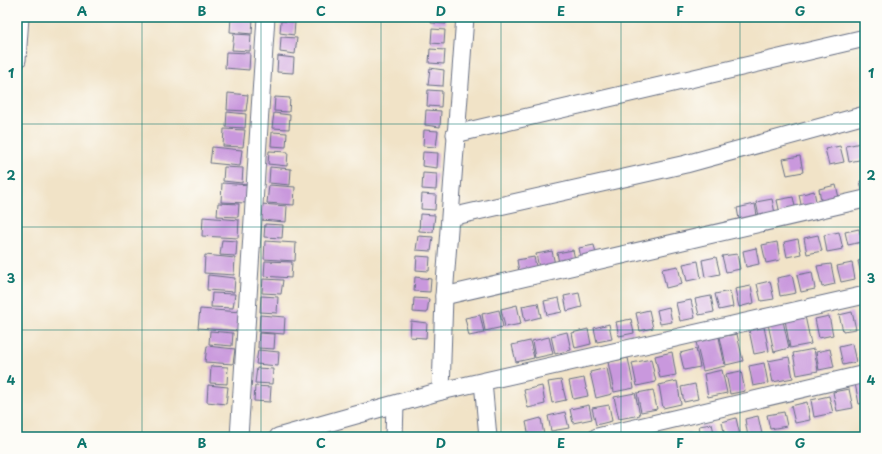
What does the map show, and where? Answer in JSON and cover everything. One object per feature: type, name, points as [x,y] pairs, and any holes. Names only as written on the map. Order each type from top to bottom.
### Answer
[{"type":"street","points":[[17,60],[20,17]]},
{"type":"street","points":[[239,437],[266,17]]},
{"type":"street","points":[[441,391],[444,296],[465,17]]},
{"type":"street","points":[[455,134],[865,38]]},
{"type":"street","points":[[451,217],[686,164],[865,115]]},
{"type":"street","points":[[444,296],[865,199]]},
{"type":"street","points":[[278,437],[294,435],[441,391],[865,295]]},
{"type":"street","points":[[597,437],[865,374]]},
{"type":"street","points":[[483,382],[488,437]]},
{"type":"street","points":[[394,437],[395,405]]},
{"type":"building","points":[[231,17],[253,18],[252,34],[230,32]]},
{"type":"building","points":[[432,17],[446,17],[446,24],[431,23]]},
{"type":"building","points":[[281,21],[295,22],[294,35],[280,33]]},
{"type":"building","points":[[432,29],[445,30],[444,44],[431,43]]},
{"type":"building","points":[[234,34],[251,35],[250,51],[232,50]]},
{"type":"building","points":[[281,37],[297,38],[295,54],[280,52]]},
{"type":"building","points":[[430,49],[445,50],[444,64],[429,63]]},
{"type":"building","points":[[226,52],[250,53],[249,70],[225,68]]},
{"type":"building","points":[[278,56],[294,58],[293,73],[277,72]]},
{"type":"building","points":[[430,68],[444,70],[443,86],[428,85]]},
{"type":"building","points":[[428,90],[442,91],[441,107],[427,106]]},
{"type":"building","points":[[228,93],[248,95],[246,111],[227,110]]},
{"type":"building","points":[[275,97],[290,98],[289,112],[274,111]]},
{"type":"building","points":[[426,110],[441,111],[440,127],[425,125]]},
{"type":"building","points":[[227,112],[246,114],[245,128],[226,127]]},
{"type":"building","points":[[274,113],[290,115],[289,129],[272,128]]},
{"type":"building","points":[[224,129],[245,130],[243,147],[223,146]]},
{"type":"building","points":[[424,130],[438,131],[436,147],[423,146]]},
{"type":"building","points":[[272,132],[287,133],[286,147],[271,146]]},
{"type":"building","points":[[861,143],[864,159],[849,162],[846,146]]},
{"type":"building","points":[[840,146],[844,162],[829,165],[825,149]]},
{"type":"building","points":[[212,147],[242,150],[240,166],[210,163]]},
{"type":"building","points":[[269,151],[288,152],[287,166],[268,164]]},
{"type":"building","points":[[423,152],[438,153],[437,168],[422,166]]},
{"type":"building","points":[[800,156],[803,172],[787,175],[783,159]]},
{"type":"building","points":[[224,167],[243,168],[242,183],[223,181]]},
{"type":"building","points":[[270,167],[291,169],[290,185],[269,183]]},
{"type":"building","points":[[423,173],[437,174],[436,190],[422,189]]},
{"type":"building","points":[[865,180],[865,194],[863,195],[860,181]]},
{"type":"building","points":[[222,183],[249,185],[247,203],[221,202]]},
{"type":"building","points":[[269,185],[295,187],[294,205],[267,203]]},
{"type":"building","points":[[836,185],[840,202],[822,206],[819,189]]},
{"type":"building","points":[[814,191],[817,206],[802,209],[799,195]]},
{"type":"building","points":[[422,194],[436,195],[435,210],[421,209]]},
{"type":"building","points":[[793,197],[796,211],[780,214],[777,200]]},
{"type":"building","points":[[772,199],[776,218],[760,221],[756,202]]},
{"type":"building","points":[[218,203],[239,204],[238,217],[217,216]]},
{"type":"building","points":[[261,204],[287,206],[286,222],[260,220]]},
{"type":"building","points":[[755,204],[758,221],[740,225],[737,208]]},
{"type":"building","points":[[420,214],[435,215],[433,232],[419,231]]},
{"type":"building","points":[[203,217],[239,220],[238,238],[202,236]]},
{"type":"building","points":[[265,224],[283,225],[282,238],[264,237]]},
{"type":"building","points":[[859,229],[862,242],[848,245],[845,232]]},
{"type":"building","points":[[839,232],[843,249],[827,252],[824,235]]},
{"type":"building","points":[[818,235],[822,251],[807,254],[804,238]]},
{"type":"building","points":[[418,236],[433,237],[431,251],[416,250]]},
{"type":"building","points":[[798,239],[801,254],[787,257],[784,242]]},
{"type":"building","points":[[222,240],[237,241],[236,256],[220,255]]},
{"type":"building","points":[[265,241],[296,243],[295,261],[264,259]]},
{"type":"building","points":[[777,242],[780,260],[766,263],[762,245]]},
{"type":"building","points":[[594,245],[597,259],[582,262],[579,248]]},
{"type":"building","points":[[756,248],[759,264],[746,267],[743,251]]},
{"type":"building","points":[[573,250],[576,264],[560,268],[557,253]]},
{"type":"building","points":[[552,251],[556,269],[540,272],[536,254]]},
{"type":"building","points":[[737,254],[740,269],[726,272],[722,256]]},
{"type":"building","points":[[205,255],[235,258],[234,275],[204,273]]},
{"type":"building","points":[[417,256],[430,257],[429,271],[416,270]]},
{"type":"building","points":[[534,257],[538,274],[520,278],[517,260]]},
{"type":"building","points":[[716,257],[720,274],[705,277],[702,260]]},
{"type":"building","points":[[865,259],[865,278],[862,279],[858,261]]},
{"type":"building","points":[[265,261],[292,262],[291,278],[264,276]]},
{"type":"building","points":[[698,261],[701,278],[687,281],[683,264]]},
{"type":"building","points":[[852,263],[855,279],[841,282],[837,266]]},
{"type":"building","points":[[831,264],[835,284],[822,287],[817,266]]},
{"type":"building","points":[[678,266],[682,284],[666,288],[662,269]]},
{"type":"building","points":[[812,272],[815,289],[801,292],[797,275]]},
{"type":"building","points":[[208,275],[235,278],[234,292],[207,290]]},
{"type":"building","points":[[792,275],[796,293],[780,296],[777,278]]},
{"type":"building","points":[[415,277],[431,279],[430,292],[414,291]]},
{"type":"building","points":[[263,279],[283,280],[281,294],[262,293]]},
{"type":"building","points":[[770,281],[774,299],[761,301],[757,284]]},
{"type":"building","points":[[751,286],[754,303],[739,307],[735,289]]},
{"type":"building","points":[[730,291],[733,307],[719,310],[715,294]]},
{"type":"building","points":[[212,293],[235,294],[233,308],[211,307]]},
{"type":"building","points":[[579,293],[582,307],[567,311],[564,296]]},
{"type":"building","points":[[261,296],[278,297],[277,313],[260,312]]},
{"type":"building","points":[[711,296],[714,312],[699,315],[695,299]]},
{"type":"building","points":[[414,298],[429,299],[427,313],[413,312]]},
{"type":"building","points":[[559,298],[562,312],[547,315],[544,301]]},
{"type":"building","points":[[691,300],[695,318],[680,321],[676,303]]},
{"type":"building","points":[[538,303],[541,317],[525,321],[522,306]]},
{"type":"building","points":[[517,305],[521,324],[505,327],[501,309]]},
{"type":"building","points":[[669,307],[672,322],[660,324],[657,310]]},
{"type":"building","points":[[200,309],[241,312],[239,331],[198,328]]},
{"type":"building","points":[[499,310],[503,327],[485,331],[482,314]]},
{"type":"building","points":[[649,310],[653,328],[640,331],[636,313]]},
{"type":"building","points":[[852,312],[856,329],[843,331],[839,315]]},
{"type":"building","points":[[260,315],[285,317],[284,334],[259,332]]},
{"type":"building","points":[[480,315],[484,333],[469,336],[465,318]]},
{"type":"building","points":[[805,316],[811,344],[790,348],[785,320]]},
{"type":"building","points":[[829,316],[833,335],[819,338],[815,319]]},
{"type":"building","points":[[631,319],[634,333],[619,336],[616,322]]},
{"type":"building","points":[[411,321],[427,323],[426,338],[410,337]]},
{"type":"building","points":[[783,321],[789,348],[774,352],[768,324]]},
{"type":"building","points":[[609,324],[612,339],[597,342],[594,328]]},
{"type":"building","points":[[764,327],[769,351],[754,354],[749,330]]},
{"type":"building","points":[[588,329],[591,344],[575,348],[572,333]]},
{"type":"building","points":[[210,331],[233,333],[232,346],[209,344]]},
{"type":"building","points":[[567,332],[571,350],[555,354],[551,336]]},
{"type":"building","points":[[259,333],[275,334],[274,349],[258,348]]},
{"type":"building","points":[[737,334],[743,361],[726,365],[720,337]]},
{"type":"building","points":[[865,335],[865,353],[864,353],[861,336]]},
{"type":"building","points":[[549,337],[553,354],[535,358],[532,341]]},
{"type":"building","points":[[719,337],[725,366],[703,371],[696,342]]},
{"type":"building","points":[[530,341],[534,358],[516,362],[512,345]]},
{"type":"building","points":[[852,344],[856,362],[843,365],[839,347]]},
{"type":"building","points":[[207,346],[235,349],[233,364],[205,362]]},
{"type":"building","points":[[696,349],[700,367],[684,370],[680,353]]},
{"type":"building","points":[[814,349],[818,371],[797,375],[793,353]]},
{"type":"building","points":[[830,349],[834,367],[819,370],[816,352]]},
{"type":"building","points":[[258,350],[279,352],[278,366],[256,364]]},
{"type":"building","points":[[672,352],[676,375],[660,378],[655,356]]},
{"type":"building","points":[[789,357],[793,378],[773,382],[768,361]]},
{"type":"building","points":[[628,358],[634,388],[614,392],[608,362]]},
{"type":"building","points":[[651,359],[656,382],[637,386],[632,363]]},
{"type":"building","points":[[764,363],[768,383],[753,386],[749,366]]},
{"type":"building","points":[[211,366],[228,367],[227,384],[210,383]]},
{"type":"building","points":[[257,368],[273,369],[272,384],[255,383]]},
{"type":"building","points":[[607,368],[612,394],[596,398],[590,372]]},
{"type":"building","points":[[722,370],[727,393],[708,397],[704,374]]},
{"type":"building","points":[[741,371],[745,391],[730,394],[726,374]]},
{"type":"building","points":[[584,378],[588,396],[573,399],[569,381]]},
{"type":"building","points":[[561,380],[566,400],[552,403],[548,382]]},
{"type":"building","points":[[677,381],[681,404],[663,408],[659,385]]},
{"type":"building","points":[[865,381],[865,403],[859,404],[855,383]]},
{"type":"building","points":[[695,384],[698,399],[684,402],[681,387]]},
{"type":"building","points":[[208,385],[228,387],[226,404],[207,402]]},
{"type":"building","points":[[255,386],[271,387],[270,402],[254,401]]},
{"type":"building","points":[[542,386],[545,404],[528,408],[524,390]]},
{"type":"building","points":[[849,389],[853,408],[837,411],[833,392]]},
{"type":"building","points":[[653,390],[657,409],[641,412],[637,393]]},
{"type":"building","points":[[635,393],[640,415],[619,419],[614,397]]},
{"type":"building","points":[[829,396],[833,413],[814,417],[811,400]]},
{"type":"building","points":[[807,402],[810,420],[795,423],[791,406]]},
{"type":"building","points":[[589,405],[592,419],[573,423],[570,409]]},
{"type":"building","points":[[609,405],[612,421],[596,425],[592,408]]},
{"type":"building","points":[[565,412],[569,428],[551,431],[548,416]]},
{"type":"building","points":[[784,412],[787,426],[770,429],[767,415]]},
{"type":"building","points":[[758,416],[762,434],[748,437],[745,419]]},
{"type":"building","points":[[541,418],[544,435],[529,437],[526,422]]},
{"type":"building","points":[[736,418],[740,436],[725,437],[722,422]]},
{"type":"building","points":[[712,424],[715,437],[701,437],[699,426]]},
{"type":"building","points":[[690,432],[691,437],[675,437],[675,435]]}]
